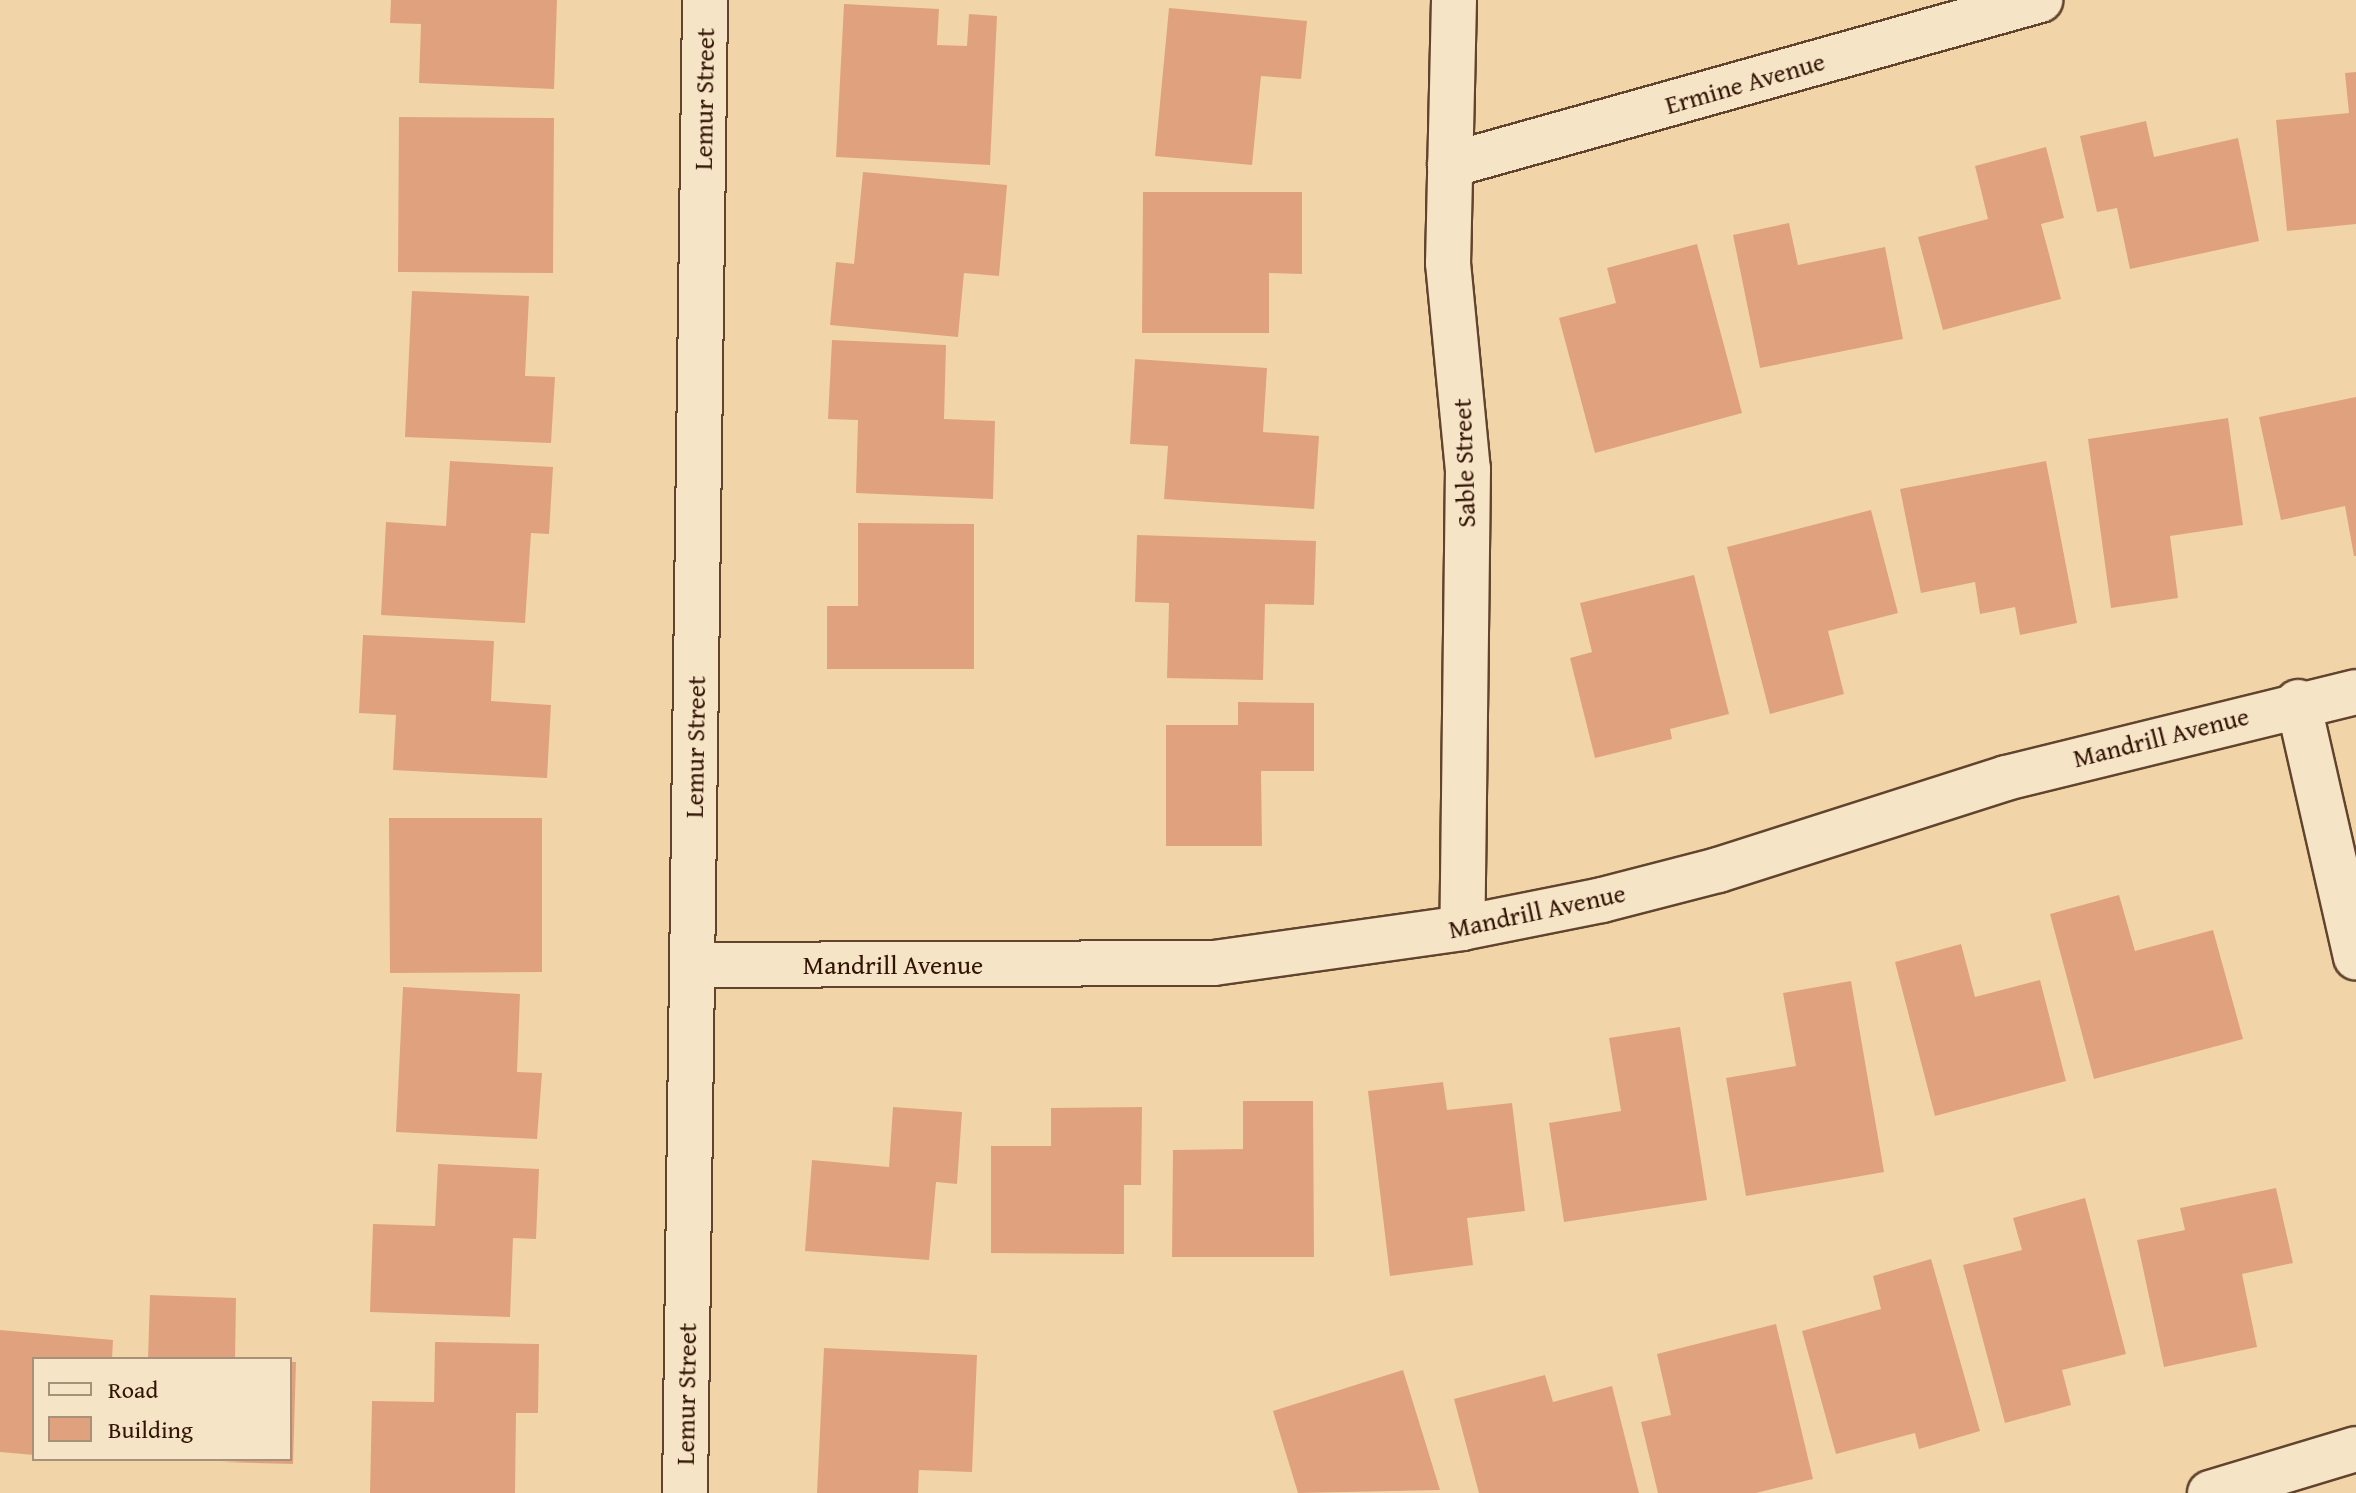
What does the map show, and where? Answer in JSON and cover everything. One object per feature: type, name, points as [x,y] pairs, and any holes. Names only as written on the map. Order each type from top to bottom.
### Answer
[{"type":"street","name":"Lemur Street","points":[[685,1493],[705,0]]},
{"type":"street","name":"Sable Street","points":[[1454,0],[1450,308],[1468,469],[1462,928]]},
{"type":"street","name":"Ermine Avenue","points":[[1450,165],[2040,0]]},
{"type":"street","name":"Mandrill Avenue","points":[[693,965],[1214,963],[1462,928],[1602,900],[1718,870],[2006,778],[2298,702],[2356,692]]},
{"type":"street","points":[[2298,702],[2356,958]]},
{"type":"street","points":[[2210,1493],[2356,1449]]},
{"type":"building","points":[[391,0],[557,0],[554,89],[419,83],[421,24],[390,23]]},
{"type":"building","points":[[844,4],[939,9],[937,45],[967,46],[969,14],[997,16],[990,165],[836,157]]},
{"type":"building","points":[[1169,8],[1307,21],[1301,79],[1261,76],[1252,165],[1155,156]]},
{"type":"building","points":[[2356,72],[2356,224],[2287,231],[2276,120],[2349,113],[2345,73]]},
{"type":"building","points":[[399,117],[554,118],[553,273],[398,272]]},
{"type":"building","points":[[2146,121],[2154,157],[2238,138],[2259,241],[2130,269],[2117,208],[2097,212],[2080,136]]},
{"type":"building","points":[[2046,147],[2064,218],[2041,224],[2061,299],[1943,330],[1918,237],[1988,219],[1975,166]]},
{"type":"building","points":[[863,172],[1007,185],[999,276],[964,273],[958,337],[830,325],[836,262],[854,264]]},
{"type":"building","points":[[1143,192],[1302,192],[1302,274],[1269,273],[1269,333],[1142,333]]},
{"type":"building","points":[[1789,223],[1798,265],[1885,247],[1903,339],[1760,368],[1733,235]]},
{"type":"building","points":[[1697,244],[1742,413],[1595,453],[1559,318],[1616,303],[1607,268]]},
{"type":"building","points":[[412,291],[529,296],[525,376],[555,377],[551,443],[405,437]]},
{"type":"building","points":[[832,340],[946,345],[944,419],[995,421],[993,499],[856,493],[858,420],[828,419]]},
{"type":"building","points":[[1135,359],[1267,368],[1263,432],[1319,436],[1314,509],[1164,499],[1168,446],[1130,444]]},
{"type":"building","points":[[2356,397],[2354,556],[2345,506],[2281,520],[2259,417]]},
{"type":"building","points":[[2228,418],[2243,525],[2170,536],[2178,598],[2111,608],[2088,439]]},
{"type":"building","points":[[450,461],[553,467],[549,534],[531,533],[525,623],[381,615],[386,522],[446,526]]},
{"type":"building","points":[[2046,461],[2077,623],[2020,635],[2015,607],[1980,614],[1975,582],[1921,593],[1900,489]]},
{"type":"building","points":[[1871,510],[1898,613],[1828,631],[1844,694],[1770,714],[1727,547]]},
{"type":"building","points":[[858,523],[974,524],[974,669],[827,669],[827,606],[858,606]]},
{"type":"building","points":[[1137,535],[1316,541],[1314,605],[1265,604],[1263,680],[1167,678],[1169,603],[1135,602]]},
{"type":"building","points":[[1694,575],[1729,714],[1670,729],[1672,739],[1595,758],[1570,658],[1592,652],[1580,603]]},
{"type":"building","points":[[363,635],[494,641],[491,701],[551,705],[547,778],[393,770],[396,715],[359,713]]},
{"type":"building","points":[[1238,702],[1314,703],[1314,771],[1261,771],[1262,846],[1166,846],[1166,725],[1238,725]]},
{"type":"building","points":[[389,818],[542,818],[542,972],[390,973]]},
{"type":"building","points":[[2119,895],[2135,951],[2213,930],[2243,1039],[2094,1079],[2050,914]]},
{"type":"building","points":[[1961,944],[1975,997],[2040,980],[2066,1081],[1935,1116],[1895,962]]},
{"type":"building","points":[[1851,981],[1884,1172],[1746,1196],[1726,1078],[1796,1066],[1783,993]]},
{"type":"building","points":[[403,987],[520,994],[517,1072],[542,1073],[537,1139],[396,1132]]},
{"type":"building","points":[[1680,1027],[1707,1200],[1564,1222],[1549,1123],[1621,1111],[1609,1038]]},
{"type":"building","points":[[1443,1082],[1447,1110],[1512,1103],[1525,1211],[1467,1218],[1473,1265],[1390,1276],[1368,1091]]},
{"type":"building","points":[[1243,1101],[1313,1101],[1314,1257],[1172,1257],[1173,1150],[1243,1149]]},
{"type":"building","points":[[893,1107],[962,1112],[957,1184],[936,1182],[929,1260],[805,1251],[812,1160],[889,1167]]},
{"type":"building","points":[[1142,1107],[1141,1185],[1124,1185],[1124,1254],[991,1253],[991,1146],[1051,1146],[1051,1108]]},
{"type":"building","points":[[438,1164],[539,1169],[536,1239],[513,1238],[510,1317],[370,1312],[373,1224],[435,1226]]},
{"type":"building","points":[[2276,1188],[2293,1263],[2242,1274],[2257,1347],[2164,1367],[2137,1240],[2185,1230],[2180,1208]]},
{"type":"building","points":[[2085,1198],[2126,1354],[2062,1370],[2071,1405],[2005,1423],[1963,1265],[2022,1250],[2013,1218]]},
{"type":"building","points":[[1931,1259],[1980,1431],[1919,1449],[1915,1433],[1836,1454],[1802,1331],[1881,1309],[1873,1276]]},
{"type":"building","points":[[150,1295],[236,1298],[235,1357],[148,1357]]},
{"type":"building","points":[[1776,1324],[1813,1479],[1756,1493],[1658,1493],[1641,1422],[1671,1415],[1657,1354]]},
{"type":"building","points":[[0,1330],[113,1340],[112,1357],[32,1357],[32,1455],[0,1452]]},
{"type":"building","points":[[435,1342],[539,1344],[538,1413],[516,1413],[515,1493],[370,1493],[372,1401],[434,1402]]},
{"type":"building","points":[[824,1348],[977,1355],[972,1472],[919,1470],[918,1493],[817,1493]]},
{"type":"building","points":[[292,1362],[296,1362],[293,1464],[221,1462],[292,1461]]},
{"type":"building","points":[[1403,1370],[1440,1490],[1298,1493],[1273,1411]]},
{"type":"building","points":[[1545,1375],[1553,1402],[1612,1386],[1639,1493],[1479,1493],[1454,1399]]}]
